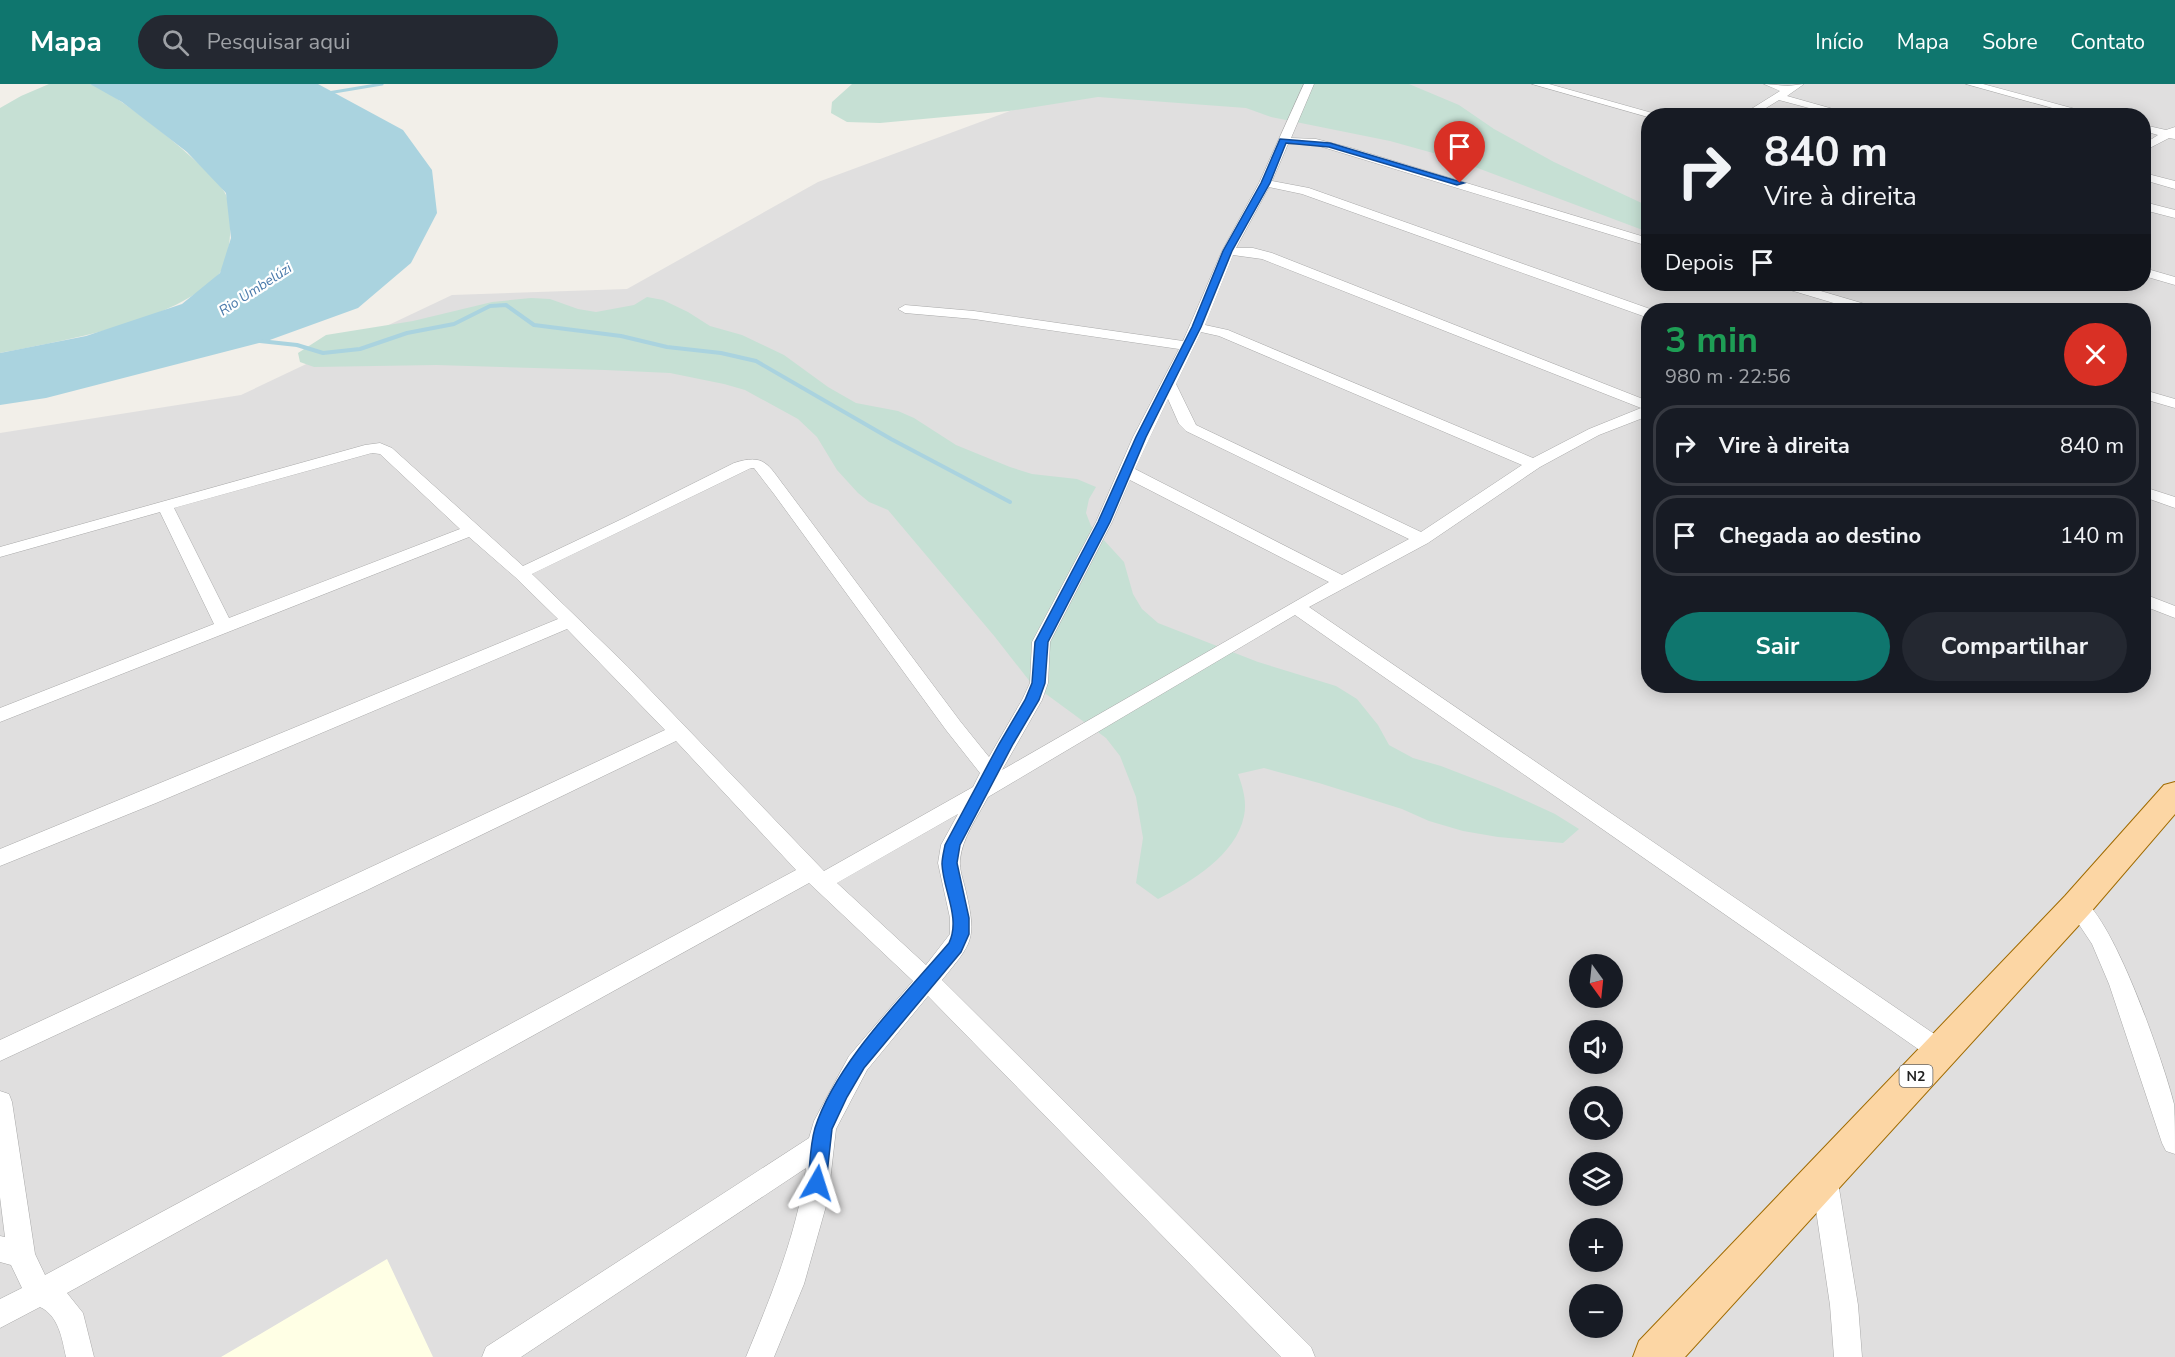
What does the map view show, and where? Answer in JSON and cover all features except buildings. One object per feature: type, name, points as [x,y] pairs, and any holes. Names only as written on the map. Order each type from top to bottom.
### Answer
[{"type":"main road","name":"N2","points":[[1655,1357],[2170,806]]},
{"type":"street","points":[[760,1357],[790,1284],[815,1199],[823,1129],[858,1063],[955,947],[961,934],[961,918],[949,855],[980,792],[1032,700],[1039,683],[1041,642],[1104,522],[1126,471],[1197,327],[1228,251],[1265,183],[1309,84]]},
{"type":"street","points":[[1537,84],[1641,112]]},
{"type":"street","points":[[1769,84],[1833,108]]},
{"type":"street","points":[[1971,84],[2065,108]]},
{"type":"street","points":[[1759,108],[1789,90]]},
{"type":"street","points":[[2151,129],[2173,133]]},
{"type":"street","points":[[2151,144],[2173,133]]},
{"type":"street","points":[[1283,141],[1316,142],[1347,150],[1641,240]]},
{"type":"street","points":[[2151,179],[2175,184]]},
{"type":"street","points":[[1265,183],[1305,191],[1641,311]]},
{"type":"street","points":[[2151,208],[2175,214]]},
{"type":"street","points":[[1228,251],[1253,252],[1278,260],[1641,403]]},
{"type":"street","points":[[2151,274],[2175,281]]},
{"type":"street","points":[[1803,291],[1834,303]]},
{"type":"street","points":[[905,309],[974,315],[1187,346]]},
{"type":"street","points":[[1197,327],[1223,333],[1534,464]]},
{"type":"street","points":[[1168,383],[1187,424],[1201,434],[1422,539]]},
{"type":"street","points":[[2151,396],[2175,404]]},
{"type":"street","points":[[0,1314],[980,792],[1296,607],[1422,539],[1534,464],[1594,432],[1641,414]]},
{"type":"street","points":[[0,552],[371,448],[380,448],[521,573],[620,670],[817,877],[927,980],[1301,1357]]},
{"type":"street","points":[[521,573],[630,522],[740,466],[755,463],[796,510],[964,743],[991,772]]},
{"type":"street","points":[[1126,471],[1342,582]]},
{"type":"street","points":[[2151,494],[2175,503]]},
{"type":"street","points":[[165,506],[224,627]]},
{"type":"street","points":[[0,715],[471,530]]},
{"type":"street","points":[[2151,603],[2175,612]]},
{"type":"street","points":[[1296,607],[1940,1051]]},
{"type":"street","points":[[0,858],[149,798],[570,621]]},
{"type":"street","points":[[0,1051],[678,732]]},
{"type":"street","points":[[2077,905],[2102,940],[2121,984],[2175,1143]]},
{"type":"street","points":[[0,1102],[11,1251],[27,1271],[40,1293],[55,1300],[73,1323],[80,1357]]},
{"type":"street","points":[[496,1357],[821,1144]]},
{"type":"street","points":[[1824,1176],[1844,1305],[1848,1357]]},
{"type":"shaded area","points":[[49,84],[90,84],[102,89],[164,134],[205,170],[219,184],[228,203],[230,236],[227,258],[219,274],[200,291],[176,305],[117,327],[0,353],[0,108]]},
{"type":"shaded area","points":[[852,84],[1409,84],[1459,105],[1494,129],[1554,162],[1641,203],[1641,229],[1451,158],[1390,141],[1271,117],[1246,108],[1098,97],[1009,111],[880,123],[847,122],[831,113],[832,102]]},
{"type":"shaded area","points":[[1083,84],[2175,84],[2175,1357],[0,1357],[0,433],[241,395],[452,295],[627,289],[818,182]]},
{"type":"shaded area","points":[[647,297],[663,300],[710,326],[742,335],[784,355],[828,387],[856,403],[898,411],[914,418],[956,445],[1010,467],[1032,474],[1077,479],[1096,487],[1089,499],[1086,513],[1091,526],[1124,562],[1133,594],[1142,609],[1158,623],[1258,662],[1336,686],[1357,699],[1378,725],[1389,745],[1413,758],[1498,788],[1555,814],[1579,829],[1563,843],[1463,831],[1429,821],[1402,809],[1264,768],[1238,774],[1244,795],[1245,810],[1232,843],[1198,876],[1158,899],[1136,883],[1143,838],[1136,797],[1120,756],[1106,738],[1031,683],[888,510],[869,502],[858,493],[837,470],[817,437],[798,419],[745,390],[670,373],[436,365],[314,367],[300,362],[298,353],[326,335],[413,321],[492,302],[531,298],[550,299],[578,309],[596,312],[634,305]]},
{"type":"shaded area","points":[[387,1259],[433,1357],[221,1357],[250,1340]]},
{"type":"water","name":"Rio Umbelúzi","points":[[90,84],[318,84],[403,130],[432,170],[437,213],[411,263],[358,308],[267,341],[46,398],[0,405],[0,353],[86,336],[182,304],[220,273],[231,238],[226,193],[187,152],[122,102]]},
{"type":"waterway","points":[[328,93],[382,84]]},
{"type":"waterway","points":[[260,341],[297,345],[323,353],[360,349],[407,333],[454,324],[490,306],[506,305],[534,325],[621,336],[667,347],[721,353],[756,361],[891,439],[1010,502]]},
{"type":"route","points":[[817,1183],[823,1129],[841,1092],[858,1063],[955,947],[961,934],[961,918],[949,863],[952,845],[1032,700],[1039,683],[1041,642],[1104,522],[1141,437],[1197,327],[1228,251],[1265,183],[1283,141],[1316,142],[1330,145],[1460,183]]}]
